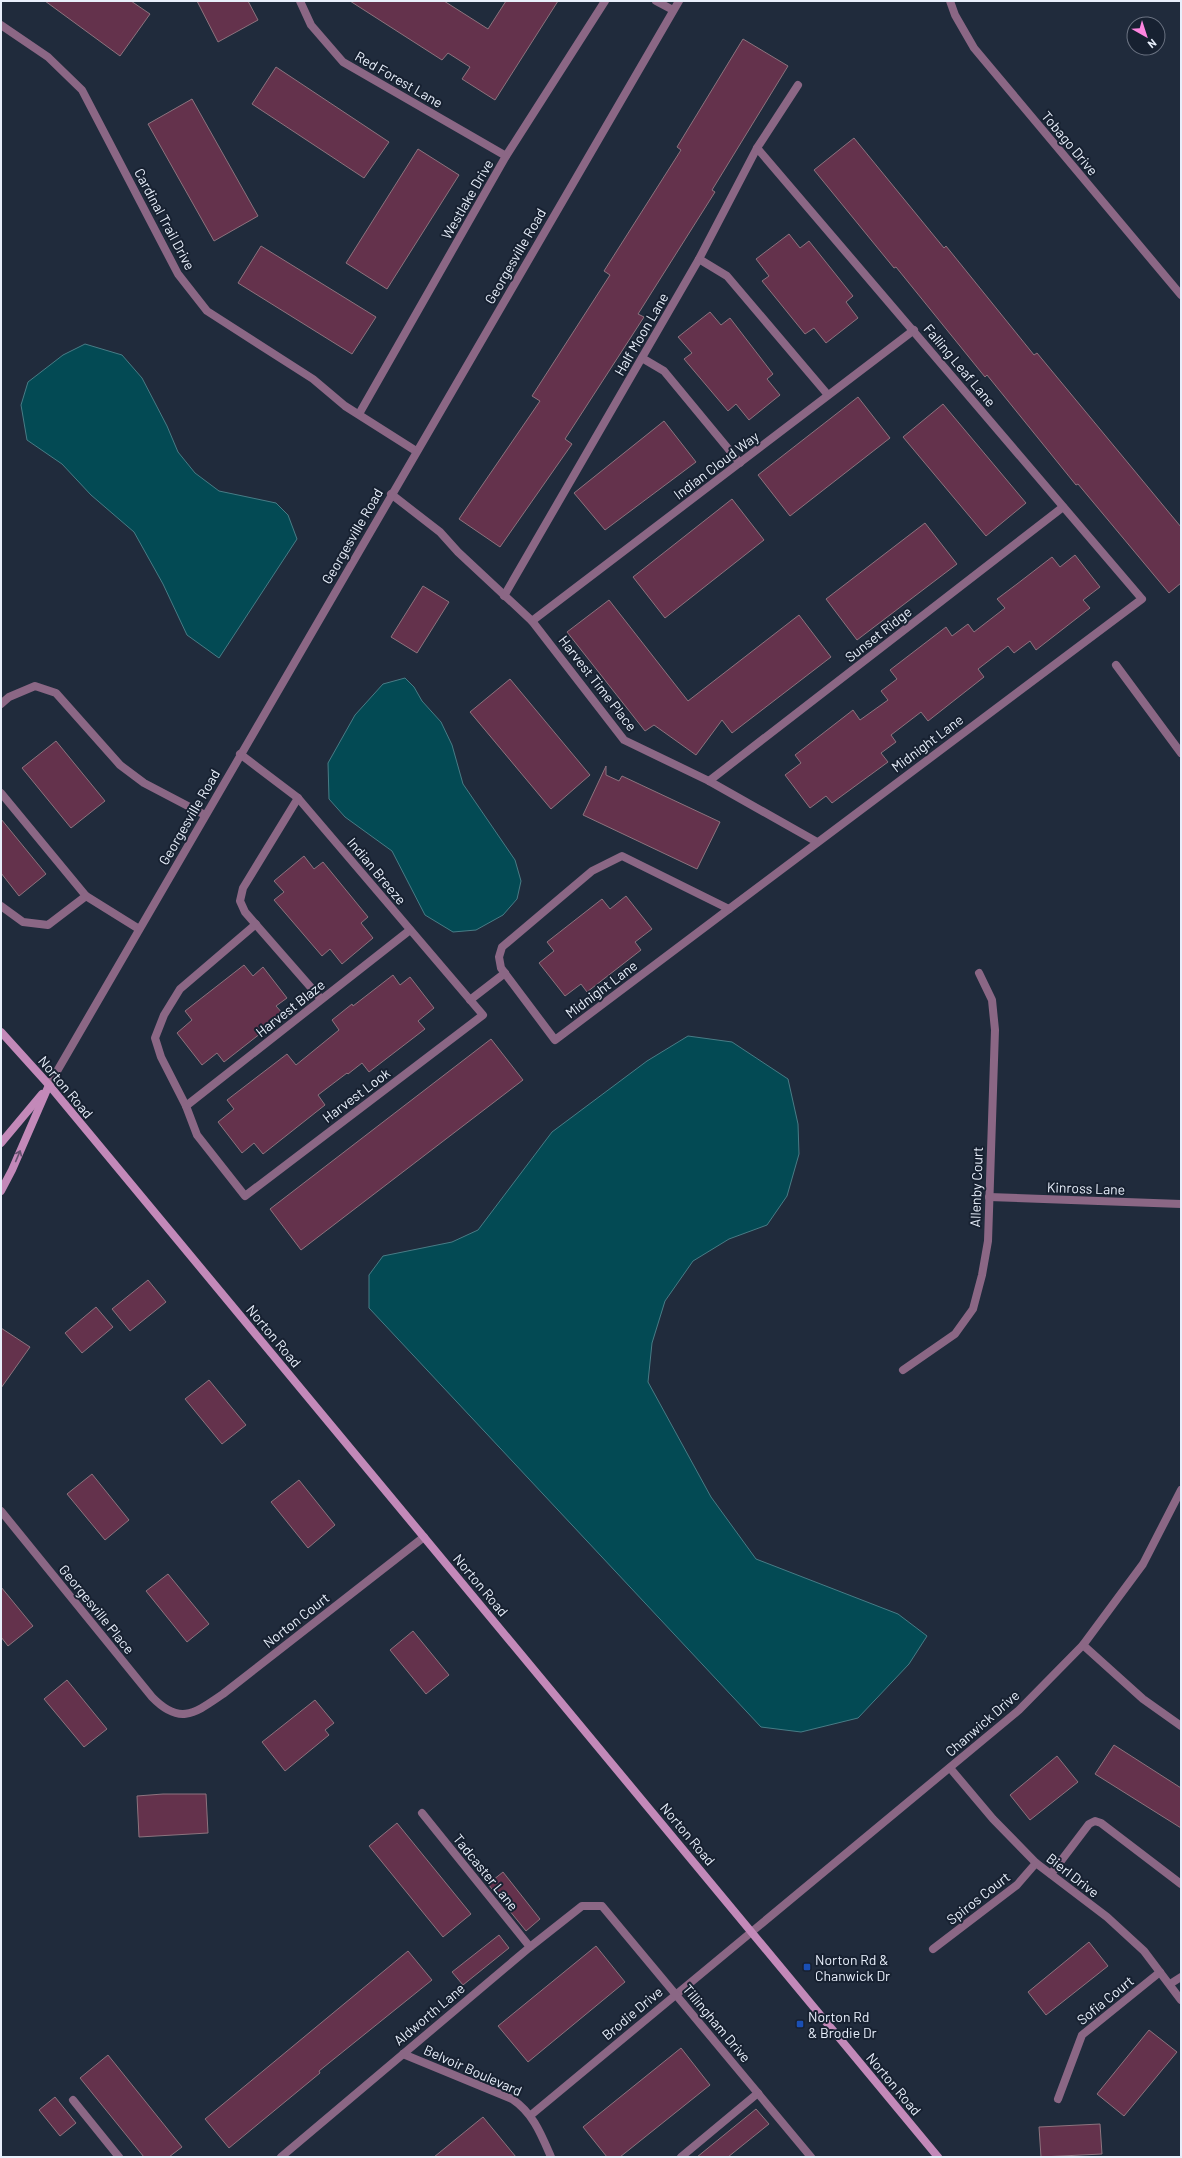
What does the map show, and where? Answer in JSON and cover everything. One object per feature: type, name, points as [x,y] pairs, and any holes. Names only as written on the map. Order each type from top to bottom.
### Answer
[{"type":"main road","name":"Norton Road","points":[[1,1032],[48,1085],[752,1931],[938,2157]]},
{"type":"main road","name":"Georgesville Road","points":[[1,1143],[48,1085]]},
{"type":"main road","name":"Georgesville Road","points":[[1,1191],[12,1170],[48,1085]]},
{"type":"street","name":"Red Forest Lane","points":[[300,1],[311,25],[343,62],[506,156]]},
{"type":"street","name":"Westlake Drive","points":[[359,414],[506,156],[605,1]]},
{"type":"street","points":[[656,1],[673,10]]},
{"type":"street","name":"Georgesville Road","points":[[48,1085],[678,1]]},
{"type":"street","name":"Tobago Drive","points":[[950,1],[955,15],[974,48],[1181,295]]},
{"type":"street","name":"Cardinal Trail Drive","points":[[1,25],[48,57],[82,90],[178,274],[207,311],[313,379],[345,406],[416,451]]},
{"type":"street","name":"Half Moon Lane","points":[[504,596],[699,259],[757,148],[798,84]]},
{"type":"street","name":"Falling Leaf Lane","points":[[757,148],[914,330],[1142,599]]},
{"type":"street","points":[[699,259],[727,276],[828,395]]},
{"type":"street","name":"Indian Cloud Way","points":[[532,621],[914,330]]},
{"type":"street","points":[[642,358],[664,371],[740,463]]},
{"type":"street","name":"Harvest Time Place","points":[[391,494],[440,532],[458,552],[532,621],[624,740],[709,781],[817,842]]},
{"type":"street","name":"Sunset Ridge","points":[[709,781],[1063,507]]},
{"type":"street","name":"Midnight Lane","points":[[728,909],[622,856],[592,871],[502,947],[499,957],[502,968],[555,1040],[1142,599]]},
{"type":"street","points":[[1116,665],[1181,753]]},
{"type":"street","points":[[1,704],[9,697],[35,686],[56,693],[120,765],[144,783],[205,816]]},
{"type":"street","name":"Indian Breeze","points":[[240,754],[298,798],[483,1015]]},
{"type":"street","points":[[1,793],[86,896],[139,929]]},
{"type":"street","points":[[298,798],[243,888],[240,901],[246,912],[321,999]]},
{"type":"street","points":[[1,906],[23,922],[48,925],[86,896]]},
{"type":"street","points":[[186,1106],[161,1057],[155,1038],[164,1015],[180,989],[256,924]]},
{"type":"street","name":"Harvest Blaze","points":[[186,1106],[410,930]]},
{"type":"street","points":[[470,1000],[506,973]]},
{"type":"street","name":"Allenby Court","points":[[903,1370],[955,1334],[973,1309],[982,1275],[988,1241],[995,1030],[992,1000],[979,973]]},
{"type":"street","name":"Harvest Look","points":[[186,1106],[197,1135],[244,1196],[483,1015]]},
{"type":"street","name":"Kinross Lane","points":[[989,1197],[1181,1204]]},
{"type":"street","name":"Chanwick Drive","points":[[752,1931],[1019,1710],[1083,1645],[1142,1564],[1181,1490]]},
{"type":"street","name":"Georgesville Place","points":[[1,1511],[152,1697],[164,1709],[180,1714]]},
{"type":"street","name":"Norton Court","points":[[180,1714],[192,1713],[223,1694],[424,1537]]},
{"type":"street","points":[[1083,1645],[1142,1699],[1181,1726]]},
{"type":"street","name":"Bierl Drive","points":[[950,1768],[993,1819],[1036,1863],[1107,1917],[1144,1951],[1181,2000]]},
{"type":"street","name":"Tadcaster Lane","points":[[422,1814],[530,1947]]},
{"type":"street","points":[[1051,1874],[1089,1824],[1095,1821],[1101,1823],[1181,1884]]},
{"type":"street","name":"Spiros Court","points":[[933,1949],[1017,1885],[1036,1863]]},
{"type":"street","name":"Aldworth Lane","points":[[281,2157],[530,1947],[582,1906],[602,1906]]},
{"type":"street","name":"Tillingham Drive","points":[[602,1906],[811,2157]]},
{"type":"street","name":"Brodie Drive","points":[[531,2116],[676,1993],[752,1931]]},
{"type":"street","name":"Sofia Court","points":[[1058,2099],[1082,2035],[1160,1972]]},
{"type":"street","points":[[1170,1984],[1181,1977]]},
{"type":"street","name":"Belvoir Boulevard","points":[[403,2054],[512,2099],[522,2106],[531,2116],[551,2157]]},
{"type":"street","points":[[681,2157],[758,2092]]},
{"type":"street","points":[[73,2100],[119,2157]]},
{"type":"shaded area","points":[[85,344],[122,355],[142,378],[167,426],[178,452],[195,473],[219,491],[276,503],[288,515],[297,539],[219,658],[187,635],[163,584],[134,532],[91,495],[62,464],[27,440],[21,405],[28,382],[63,355]]},
{"type":"shaded area","points":[[405,678],[414,687],[422,701],[441,722],[452,745],[463,784],[515,860],[521,881],[517,899],[503,915],[476,930],[453,932],[425,915],[392,851],[345,817],[329,799],[328,763],[355,715],[383,684]]},
{"type":"shaded area","points":[[688,1036],[732,1042],[788,1079],[798,1124],[799,1154],[787,1196],[767,1225],[729,1239],[693,1261],[665,1301],[652,1343],[648,1382],[711,1497],[756,1559],[898,1614],[927,1636],[909,1664],[858,1718],[801,1732],[761,1727],[369,1308],[369,1275],[383,1256],[452,1242],[478,1230],[552,1132],[647,1061]]},
{"type":"building","points":[[45,1],[131,1],[150,14],[120,56]]},
{"type":"building","points":[[197,1],[248,1],[258,20],[218,42]]},
{"type":"building","points":[[350,1],[444,1],[488,29],[506,1],[558,1],[495,100],[462,79],[470,67],[448,53],[442,60]]},
{"type":"building","points":[[743,39],[788,66],[712,190],[715,192],[638,314],[644,317],[565,439],[572,444],[500,547],[459,519],[540,401],[532,396],[610,275],[604,271],[681,150],[677,147]]},
{"type":"building","points":[[276,67],[389,142],[364,178],[252,104]]},
{"type":"building","points":[[192,99],[258,216],[214,241],[148,124]]},
{"type":"building","points":[[854,138],[944,248],[946,246],[1034,355],[1037,353],[1181,527],[1181,583],[1169,593],[1078,484],[1076,485],[987,375],[985,377],[896,267],[894,268],[814,170]]},
{"type":"building","points":[[418,149],[459,175],[387,289],[346,263]]},
{"type":"building","points":[[789,234],[800,248],[809,241],[853,296],[846,302],[858,318],[826,343],[814,328],[805,334],[762,281],[769,276],[756,259]]},
{"type":"building","points":[[261,246],[376,317],[352,354],[238,283]]},
{"type":"building","points":[[710,312],[721,325],[730,318],[773,374],[767,379],[780,395],[749,420],[736,404],[728,411],[684,359],[692,353],[678,337]]},
{"type":"building","points":[[858,397],[890,438],[790,516],[758,475]]},
{"type":"building","points":[[943,404],[1026,503],[986,536],[903,437]]},
{"type":"building","points":[[664,421],[696,462],[605,530],[574,493]]},
{"type":"building","points":[[732,499],[764,540],[665,618],[633,577]]},
{"type":"building","points":[[925,523],[957,564],[857,640],[826,599]]},
{"type":"building","points":[[1075,555],[1100,587],[1083,600],[1090,608],[1036,650],[1030,641],[1014,653],[1008,646],[978,669],[984,677],[928,721],[921,712],[891,735],[896,742],[881,753],[888,762],[832,803],[826,796],[810,808],[785,775],[801,763],[795,755],[853,710],[860,720],[888,700],[881,691],[897,679],[890,670],[946,627],[952,636],[968,624],[974,632],[1005,608],[997,599],[1052,557],[1060,567]]},
{"type":"building","points":[[423,586],[449,602],[417,653],[391,637]]},
{"type":"building","points":[[609,600],[688,701],[799,615],[831,657],[732,733],[722,720],[696,755],[654,725],[645,731],[567,632]]},
{"type":"building","points":[[510,679],[590,775],[551,809],[470,712]]},
{"type":"building","points":[[56,741],[105,801],[71,828],[22,768]]},
{"type":"building","points":[[606,766],[606,775],[619,781],[622,776],[720,822],[697,869],[583,815]]},
{"type":"building","points":[[1,819],[46,874],[19,896],[1,873]]},
{"type":"building","points":[[304,856],[314,869],[323,862],[368,917],[361,923],[373,938],[342,964],[330,949],[322,956],[274,900],[284,892],[274,881]]},
{"type":"building","points":[[626,896],[652,929],[635,942],[641,950],[587,992],[581,984],[565,996],[539,963],[554,951],[547,942],[602,899],[610,909]]},
{"type":"building","points":[[244,965],[253,976],[263,967],[287,998],[276,1006],[284,1015],[224,1062],[217,1053],[202,1065],[177,1033],[192,1020],[185,1011]]},
{"type":"building","points":[[393,975],[400,985],[410,977],[434,1008],[418,1021],[425,1029],[369,1072],[362,1063],[318,1095],[325,1105],[263,1154],[254,1143],[242,1153],[218,1122],[234,1109],[227,1100],[287,1054],[296,1065],[339,1030],[332,1020],[352,1004],[353,1006]]},
{"type":"building","points":[[491,1039],[523,1080],[301,1250],[270,1209]]},
{"type":"building","points":[[148,1280],[166,1302],[130,1331],[112,1309]]},
{"type":"building","points":[[96,1307],[113,1327],[82,1353],[65,1333]]},
{"type":"building","points":[[1,1328],[30,1347],[1,1388]]},
{"type":"building","points":[[209,1380],[246,1425],[222,1444],[185,1399]]},
{"type":"building","points":[[92,1474],[129,1520],[105,1540],[67,1494]]},
{"type":"building","points":[[299,1480],[335,1525],[308,1548],[271,1502]]},
{"type":"building","points":[[168,1574],[209,1624],[187,1642],[146,1591]]},
{"type":"building","points":[[1,1587],[33,1626],[8,1646],[1,1637]]},
{"type":"building","points":[[413,1631],[449,1675],[426,1694],[390,1650]]},
{"type":"building","points":[[67,1680],[107,1729],[84,1747],[44,1699]]},
{"type":"building","points":[[315,1700],[334,1723],[325,1730],[329,1735],[285,1771],[262,1742]]},
{"type":"building","points":[[1114,1745],[1181,1788],[1181,1828],[1095,1774]]},
{"type":"building","points":[[1057,1756],[1078,1782],[1030,1820],[1010,1795]]},
{"type":"building","points":[[163,1794],[206,1794],[208,1833],[139,1837],[137,1796]]},
{"type":"building","points":[[397,1823],[471,1914],[443,1937],[369,1846]]},
{"type":"building","points":[[503,1872],[540,1919],[526,1931],[488,1884]]},
{"type":"building","points":[[499,1935],[509,1948],[463,1985],[452,1972]]},
{"type":"building","points":[[1089,1942],[1108,1966],[1046,2015],[1028,1992]]},
{"type":"building","points":[[596,1946],[625,1982],[528,2062],[498,2026]]},
{"type":"building","points":[[408,1951],[432,1980],[319,2071],[320,2073],[229,2148],[205,2119]]},
{"type":"building","points":[[1149,2030],[1177,2052],[1124,2116],[1097,2094]]},
{"type":"building","points":[[681,2048],[710,2085],[620,2157],[607,2157],[583,2127]]},
{"type":"building","points":[[108,2055],[182,2147],[169,2157],[144,2157],[80,2078]]},
{"type":"building","points":[[55,2097],[76,2123],[60,2136],[39,2110]]},
{"type":"building","points":[[756,2109],[769,2124],[728,2157],[697,2157]]},
{"type":"building","points":[[483,2117],[516,2157],[434,2157]]},
{"type":"building","points":[[1100,2124],[1102,2154],[1041,2157],[1039,2127]]},
{"type":"place","name":"Norton Rd & Chanwick Dr","points":[[807,1967]]},
{"type":"place","name":"Norton Rd & Brodie Dr","points":[[800,2024]]}]
